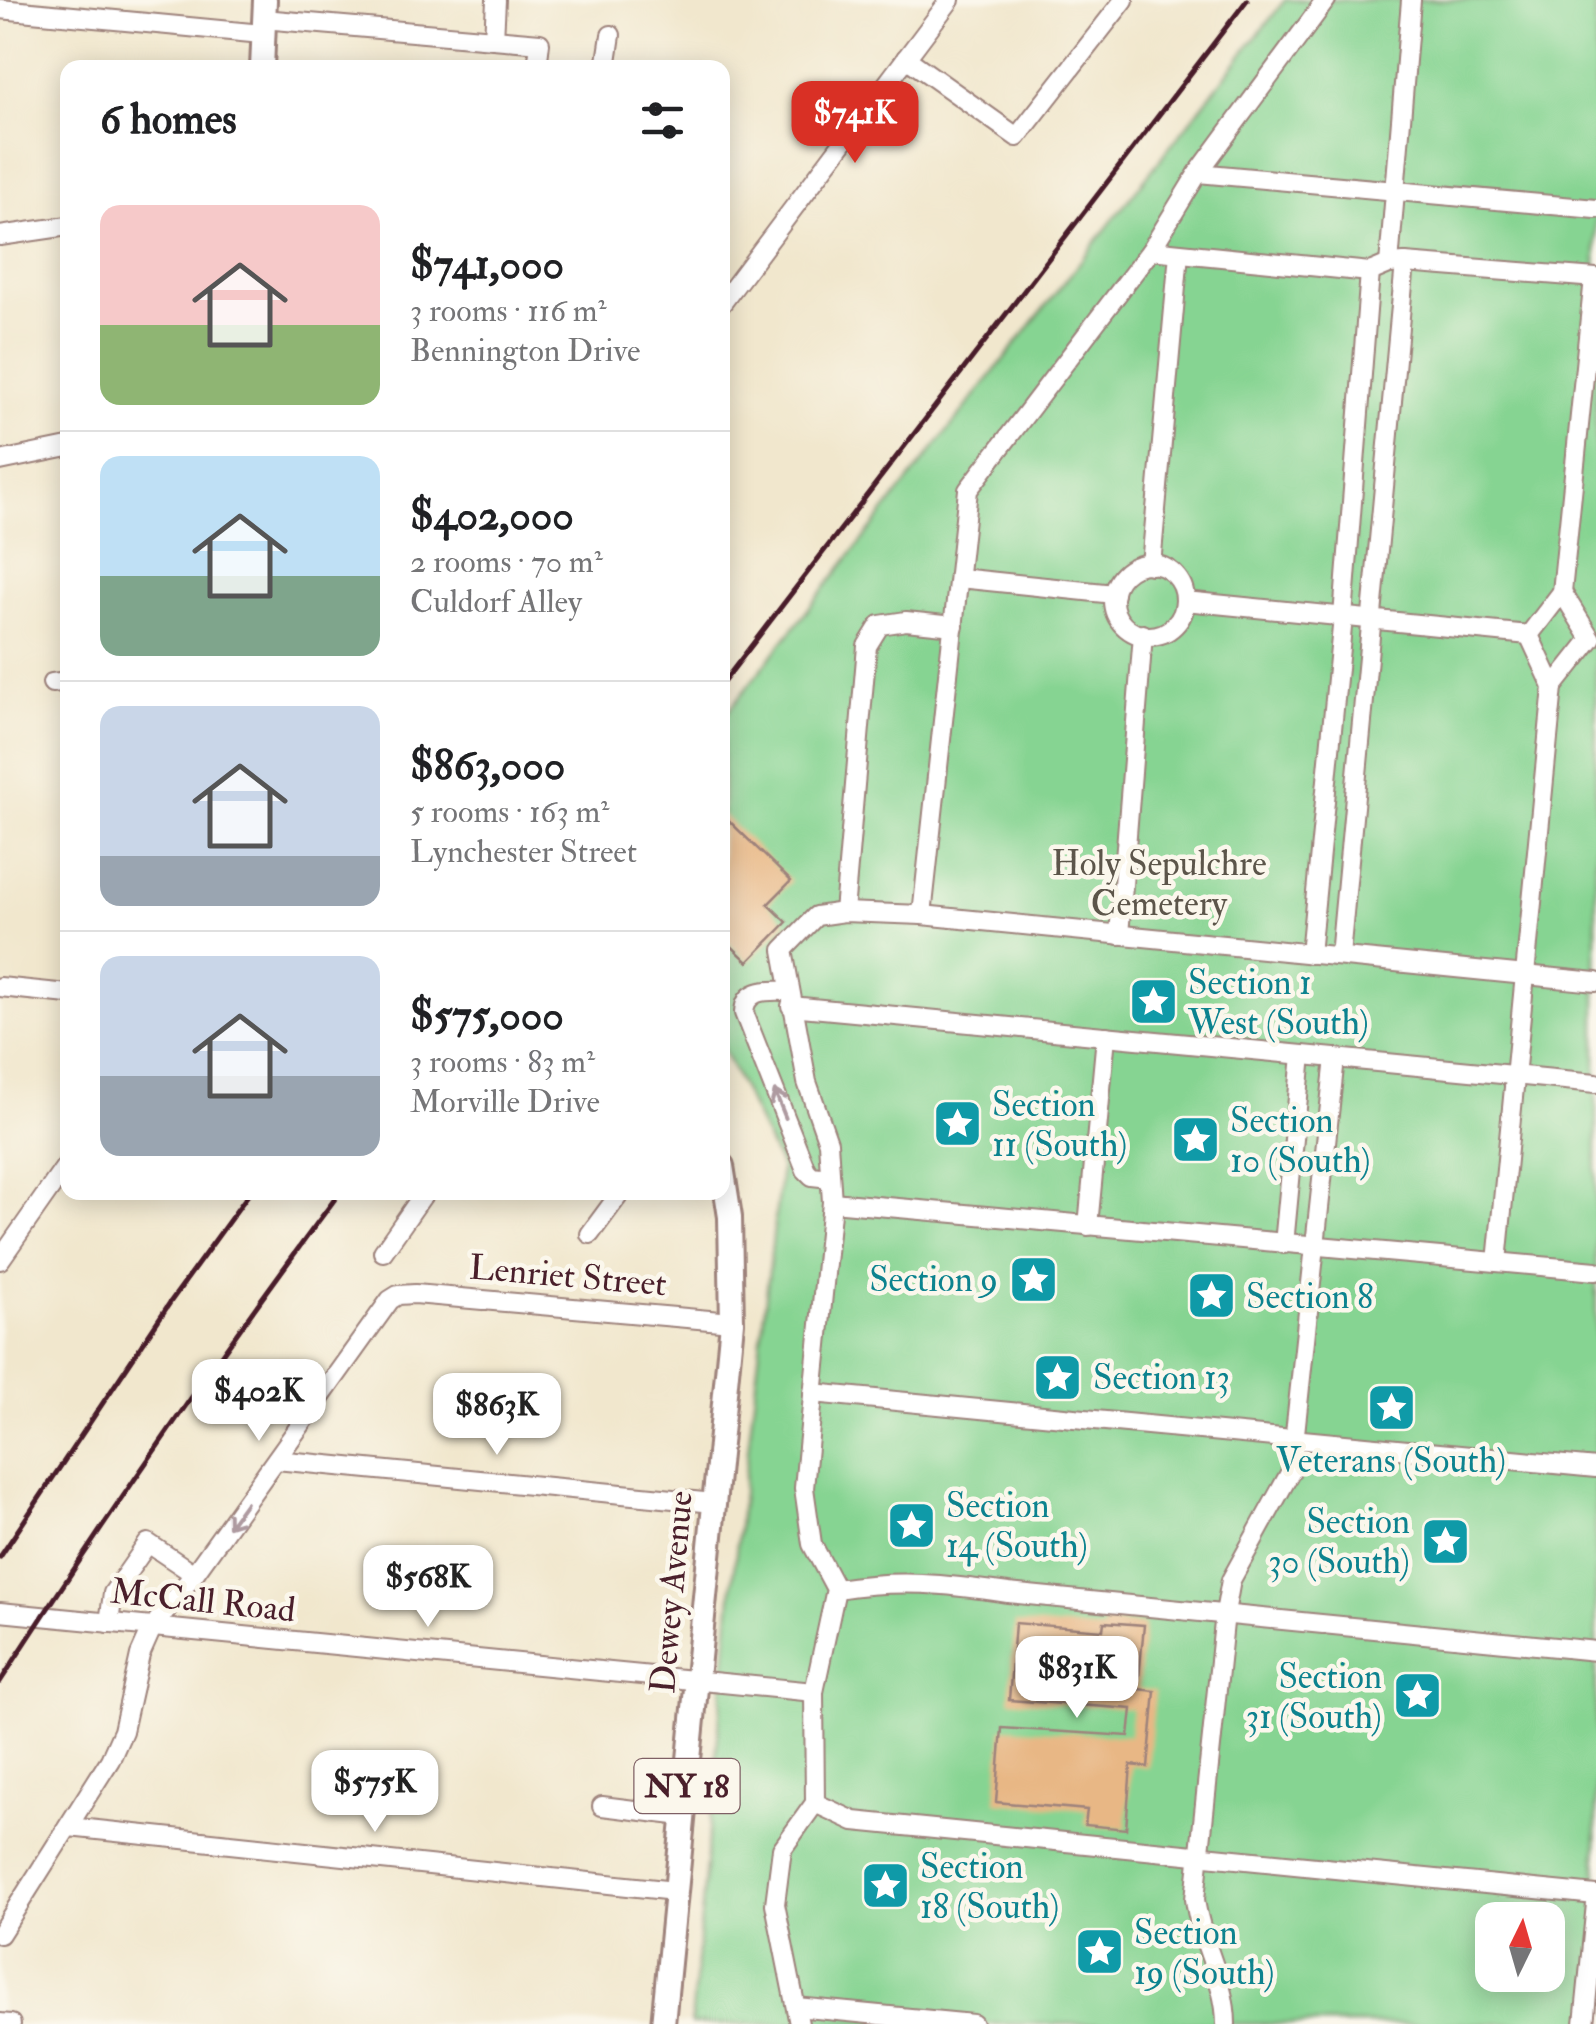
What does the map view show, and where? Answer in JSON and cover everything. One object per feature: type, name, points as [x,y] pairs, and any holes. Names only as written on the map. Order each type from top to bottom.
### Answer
[{"type":"main road","points":[[262,60],[264,18]]},
{"type":"main road","name":"Dewey Avenue","points":[[663,2024],[732,1322],[732,1251],[726,1200]]},
{"type":"street","points":[[494,39],[496,0]]},
{"type":"street","points":[[730,291],[950,0]]},
{"type":"street","points":[[906,58],[1017,138],[1124,0]]},
{"type":"street","points":[[922,915],[968,490],[1152,250],[1198,173],[1326,0]]},
{"type":"street","points":[[1340,956],[1373,620],[1397,264],[1396,190],[1411,0]]},
{"type":"street","points":[[0,9],[264,18],[540,43],[538,60]]},
{"type":"street","points":[[607,60],[610,35]]},
{"type":"street","points":[[1198,173],[1596,210]]},
{"type":"street","points":[[0,236],[60,227]]},
{"type":"street","points":[[1152,250],[1370,272],[1397,264],[1595,278],[1562,592],[1529,634]]},
{"type":"street","points":[[1151,565],[1179,252]]},
{"type":"street","points":[[1310,954],[1343,617],[1370,272]]},
{"type":"street","points":[[0,462],[60,450]]},
{"type":"street","points":[[1151,565],[1171,572],[1179,580],[1185,601],[1177,624],[1157,636],[1134,633],[1117,617],[1114,594],[1117,584],[1131,570],[1151,565]]},
{"type":"street","points":[[959,578],[1114,594]]},
{"type":"street","points":[[1553,687],[1594,640],[1562,592]]},
{"type":"street","points":[[1185,601],[1529,634]]},
{"type":"street","points":[[844,912],[867,646],[880,625],[906,621],[954,626]]},
{"type":"street","points":[[1119,934],[1142,634]]},
{"type":"street","points":[[1497,1262],[1553,687],[1529,634]]},
{"type":"street","points":[[974,2024],[798,2015],[775,1904],[782,1849],[814,1803],[814,1692],[836,1589],[812,1544],[804,1488],[832,1202],[828,1142],[807,1082],[783,950],[816,916],[844,912],[922,915],[1596,982]]},
{"type":"street","points":[[0,987],[60,993]]},
{"type":"street","points":[[830,1178],[812,1176],[806,1170],[744,1013],[750,995],[764,990],[790,999],[1106,1036],[1596,1083]]},
{"type":"street","points":[[1088,1226],[1106,1036]]},
{"type":"street","points":[[1284,1244],[1302,1055]]},
{"type":"street","points":[[1226,2024],[1224,1997],[1198,1927],[1195,1900],[1225,1614],[1230,1580],[1290,1471],[1335,1058]]},
{"type":"street","points":[[0,1260],[60,1175]]},
{"type":"street","points":[[383,1252],[419,1200]]},
{"type":"street","points":[[590,1234],[615,1200]]},
{"type":"street","points":[[832,1202],[1596,1271]]},
{"type":"street","name":"Lenriet Street","points":[[276,1460],[384,1307],[398,1295],[732,1322]]},
{"type":"street","points":[[813,1393],[1596,1468]]},
{"type":"street","points":[[0,1934],[116,1745],[140,1656],[152,1628],[276,1460],[714,1503]]},
{"type":"street","points":[[109,1624],[112,1593],[148,1543],[194,1574]]},
{"type":"street","points":[[836,1589],[885,1582],[951,1584],[1596,1652]]},
{"type":"street","name":"McCall Road","points":[[0,1612],[814,1692]]},
{"type":"street","points":[[814,1803],[854,1821],[1596,1894]]},
{"type":"street","points":[[602,1806],[683,1816]]},
{"type":"street","points":[[69,1827],[675,1891]]},
{"type":"street","points":[[1584,2024],[1596,1904]]},
{"type":"street","points":[[0,2023],[11,2024]]},
{"type":"green space","name":"Holy Sepulchre Cemetery","points":[[1285,0],[1596,0],[1596,2024],[691,2024],[732,1586],[781,1168],[730,1063],[730,709]]},
{"type":"building","points":[[730,822],[791,881],[768,904],[787,922],[748,962],[730,945]]},
{"type":"building","points":[[1104,1622],[1144,1625],[1138,1689],[1155,1691],[1148,1767],[1131,1765],[1126,1829],[1085,1825],[1087,1810],[996,1802],[1002,1728],[1129,1736],[1132,1709],[1009,1700],[1015,1623],[1103,1630]]},
{"type":"railway","points":[[730,674],[1247,0]]},
{"type":"railway","points":[[0,1557],[171,1301],[244,1200]]},
{"type":"railway","points":[[0,1682],[166,1434],[334,1200]]},
{"type":"place","name":"Section 1 West (South)","points":[[1153,1002]]},
{"type":"place","name":"Section 11 (South)","points":[[957,1124]]},
{"type":"place","name":"Section 10 (South)","points":[[1195,1140]]},
{"type":"place","name":"Section 9","points":[[1033,1279]]},
{"type":"place","name":"Section 8","points":[[1211,1296]]},
{"type":"place","name":"Section 13","points":[[1058,1377]]},
{"type":"place","name":"Veterans (South)","points":[[1391,1408]]},
{"type":"place","name":"Section 14 (South)","points":[[911,1525]]},
{"type":"place","name":"Section 30 (South)","points":[[1445,1541]]},
{"type":"place","name":"Section 31 (South)","points":[[1417,1696]]},
{"type":"place","name":"Section 18 (South)","points":[[885,1886]]},
{"type":"place","name":"Section 19 (South)","points":[[1099,1952]]}]
